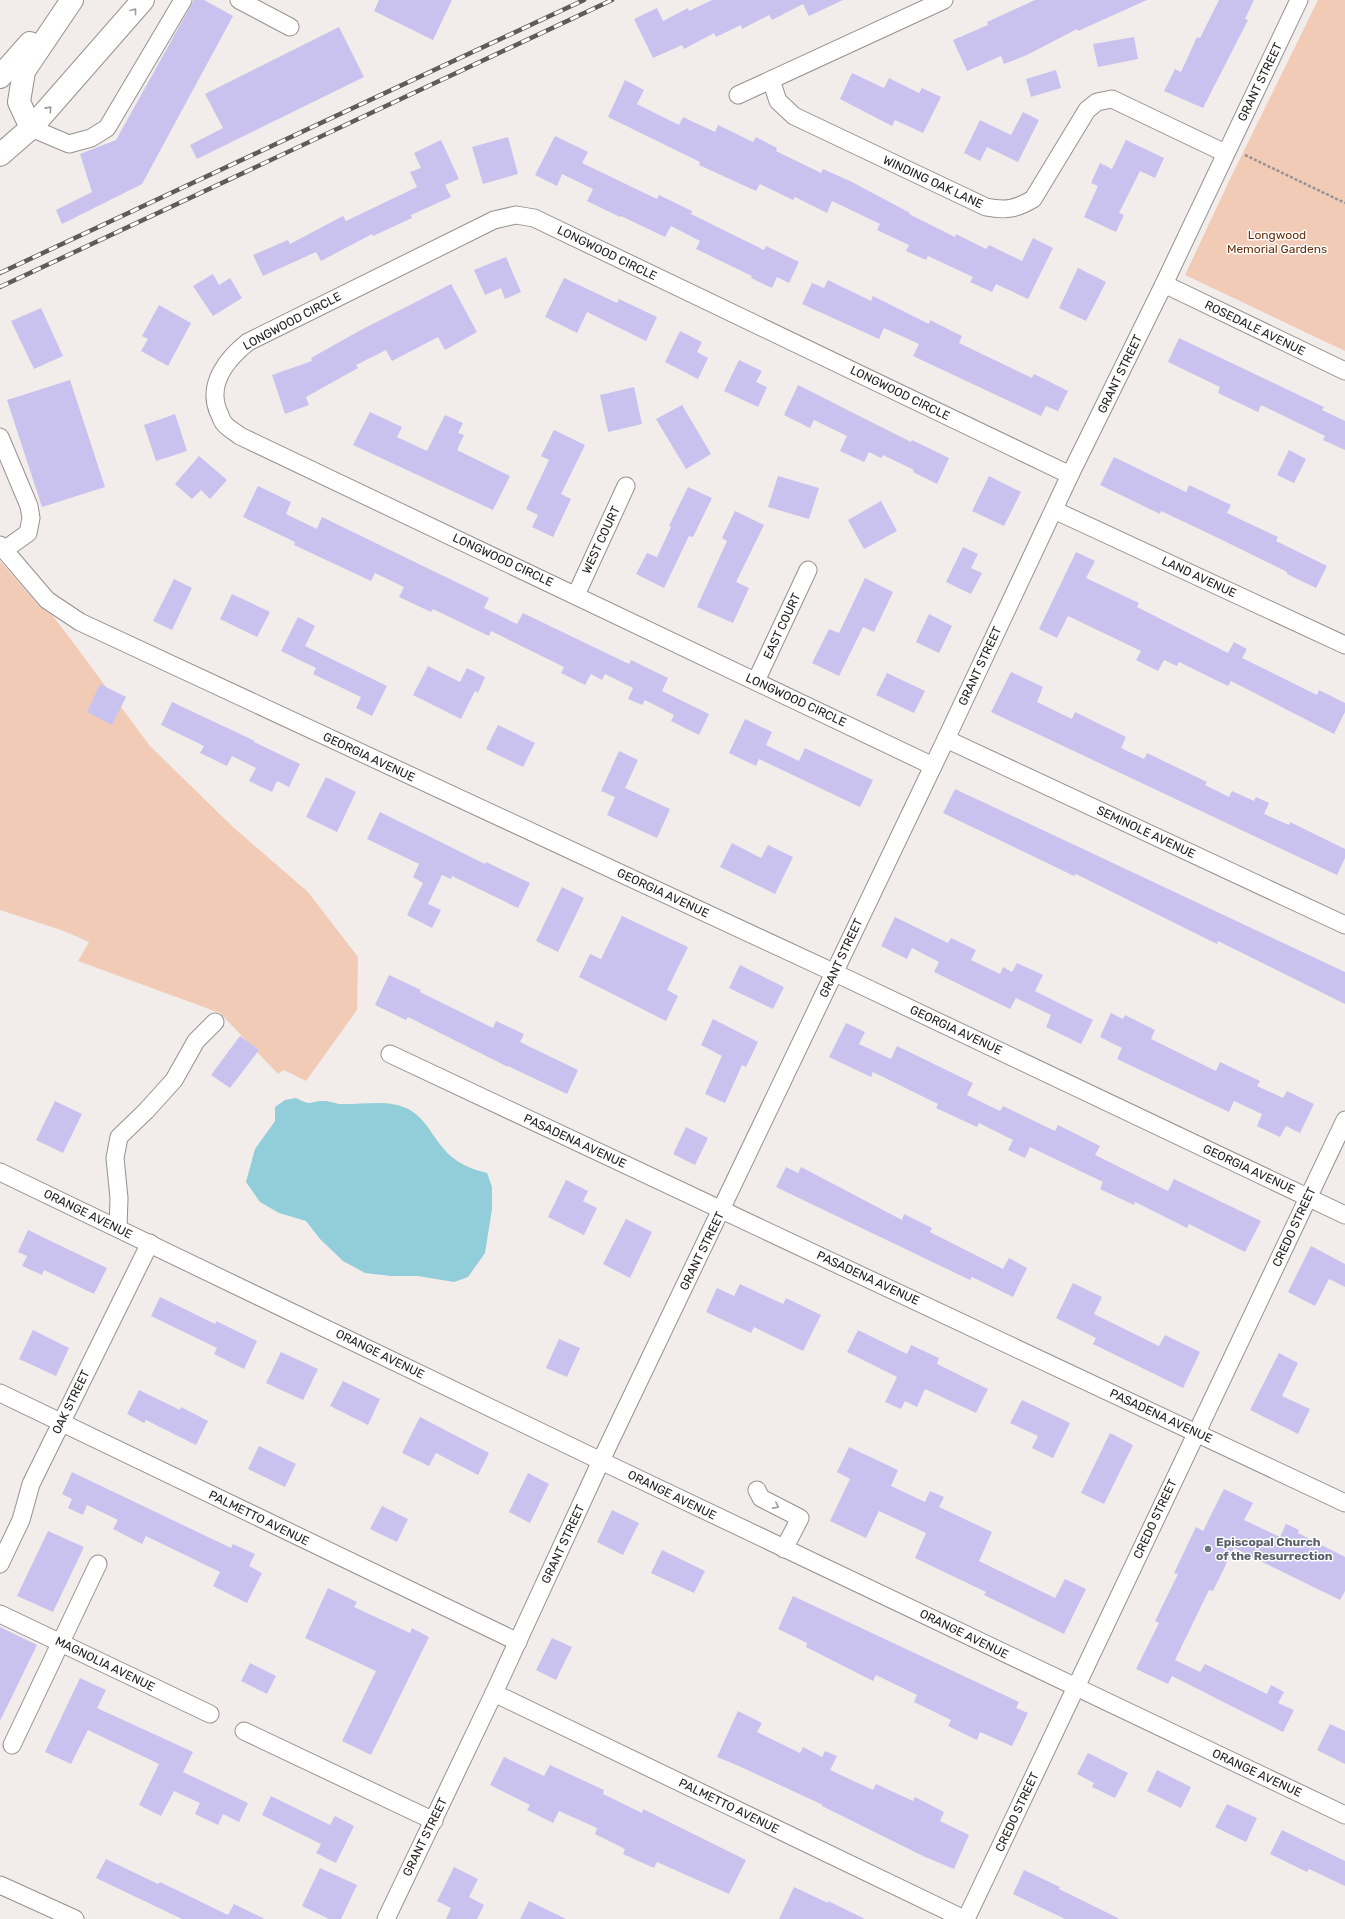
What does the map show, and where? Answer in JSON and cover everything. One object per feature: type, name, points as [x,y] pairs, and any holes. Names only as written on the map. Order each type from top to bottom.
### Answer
[{"type":"main road","points":[[0,77],[71,0]]},
{"type":"main road","points":[[31,128],[19,102],[24,71],[71,0]]},
{"type":"main road","points":[[0,155],[31,128],[143,0]]},
{"type":"street","points":[[31,128],[69,144],[91,138],[107,128],[184,0]]},
{"type":"street","points":[[239,0],[290,27]]},
{"type":"street","points":[[738,95],[944,0]]},
{"type":"street","name":"GRANT STREET","points":[[386,1919],[434,1821],[601,1461],[934,766],[1070,475],[1164,284],[1225,153],[1300,0]]},
{"type":"street","name":"WINDING OAK LANE","points":[[771,80],[778,101],[794,116],[986,207],[1002,210],[1020,206],[1033,199],[1087,110],[1097,102],[1112,99],[1225,153]]},
{"type":"street","name":"LONGWOOD CIRCLE","points":[[934,766],[576,594],[240,436],[223,422],[216,406],[215,392],[221,370],[234,353],[248,342],[494,220],[516,215],[534,218],[1070,475]]},
{"type":"street","name":"ROSEDALE AVENUE","points":[[1164,284],[1345,371]]},
{"type":"street","points":[[0,437],[29,506],[31,518],[28,533],[2,548]]},
{"type":"street","name":"WEST COURT","points":[[576,594],[626,486]]},
{"type":"street","name":"LAND AVENUE","points":[[1054,510],[1345,645]]},
{"type":"street","name":"GEORGIA AVENUE","points":[[2,548],[47,600],[80,622],[834,972],[1345,1215]]},
{"type":"street","name":"EAST COURT","points":[[756,681],[808,570]]},
{"type":"street","name":"SEMINOLE AVENUE","points":[[946,739],[1345,925]]},
{"type":"street","points":[[118,1228],[119,1198],[115,1158],[119,1137],[146,1111],[174,1080],[196,1040],[215,1022]]},
{"type":"street","name":"PASADENA AVENUE","points":[[390,1054],[1197,1432],[1345,1503]]},
{"type":"street","name":"CREDO STREET","points":[[965,1919],[1345,1120]]},
{"type":"street","name":"ORANGE AVENUE","points":[[0,1172],[784,1549],[1345,1815]]},
{"type":"street","name":"OAK STREET","points":[[0,1564],[21,1520],[31,1484],[150,1243]]},
{"type":"street","name":"PALMETTO AVENUE","points":[[0,1393],[518,1642]]},
{"type":"street","points":[[757,1490],[761,1498],[800,1518],[784,1549]]},
{"type":"street","points":[[12,1745],[98,1564]]},
{"type":"street","name":"MAGNOLIA AVENUE","points":[[0,1614],[210,1714]]},
{"type":"street","name":"PALMETTO AVENUE","points":[[494,1693],[965,1919]]},
{"type":"street","points":[[244,1731],[434,1821]]},
{"type":"street","points":[[0,1885],[75,1919]]},
{"type":"path","points":[[1225,153],[1246,155],[1345,203]]},
{"type":"green space","name":"Longwood Memorial Gardens","points":[[1318,0],[1345,0],[1345,351],[1185,275],[1231,177]]},
{"type":"green space","points":[[0,561],[40,607],[52,615],[150,746],[233,827],[308,892],[358,957],[357,1010],[306,1081],[284,1070],[278,1074],[220,1013],[78,961],[89,942],[64,931],[0,910]]},
{"type":"water","points":[[296,1098],[309,1103],[324,1101],[339,1104],[382,1103],[398,1105],[406,1108],[422,1120],[447,1153],[457,1161],[469,1167],[487,1173],[492,1187],[492,1209],[485,1253],[468,1277],[454,1282],[418,1276],[391,1276],[365,1273],[343,1261],[320,1239],[306,1221],[279,1213],[260,1202],[246,1182],[255,1149],[275,1121],[275,1107],[285,1100]]},
{"type":"building","points":[[194,0],[204,0],[233,16],[142,184],[62,224],[56,210],[92,192],[80,154],[116,140]]},
{"type":"building","points":[[379,0],[452,0],[433,40],[374,11]]},
{"type":"building","points":[[712,0],[843,0],[809,16],[803,4],[772,20],[769,15],[742,29],[741,25],[716,37],[714,33],[684,49],[682,45],[653,58],[634,19],[657,8],[663,21],[688,8],[689,11]]},
{"type":"building","points":[[1035,0],[1147,0],[1078,31],[1077,29],[1027,55],[1004,64],[1001,56],[967,71],[953,40],[988,25],[987,22]]},
{"type":"building","points":[[1219,0],[1254,0],[1245,19],[1248,20],[1203,108],[1164,91],[1175,69],[1181,72],[1197,37],[1200,38]]},
{"type":"building","points":[[339,27],[364,77],[197,159],[190,145],[223,128],[205,94]]},
{"type":"building","points":[[1134,37],[1138,59],[1098,67],[1093,44]]},
{"type":"building","points":[[1056,70],[1061,88],[1031,97],[1026,79]]},
{"type":"building","points":[[852,73],[884,88],[889,78],[919,93],[922,88],[941,97],[923,133],[895,120],[892,126],[840,99]]},
{"type":"building","points":[[625,80],[644,90],[637,104],[679,125],[683,117],[715,132],[718,125],[753,142],[756,137],[777,148],[776,151],[821,173],[823,169],[852,182],[910,213],[909,214],[955,237],[956,234],[986,249],[989,245],[1022,261],[1033,238],[1053,248],[1028,299],[996,284],[992,292],[970,282],[973,277],[928,256],[926,260],[906,251],[909,245],[877,230],[880,224],[832,201],[827,213],[795,197],[793,200],[760,184],[756,191],[699,165],[700,162],[608,117]]},
{"type":"building","points":[[1023,112],[1039,120],[1018,162],[987,147],[980,161],[964,153],[980,120],[1011,135]]},
{"type":"building","points":[[555,136],[588,152],[582,163],[657,199],[659,195],[692,211],[691,214],[764,250],[766,246],[799,262],[789,283],[777,277],[772,288],[751,278],[752,276],[696,249],[700,241],[671,226],[665,237],[621,216],[620,217],[587,201],[593,189],[562,174],[557,186],[535,175]]},
{"type":"building","points":[[508,137],[518,174],[483,184],[472,147]]},
{"type":"building","points":[[441,140],[459,179],[445,185],[451,197],[411,215],[412,218],[373,236],[372,234],[321,261],[316,252],[263,276],[253,255],[288,240],[290,244],[343,216],[346,221],[417,187],[410,172],[421,168],[414,153]]},
{"type":"building","points":[[1126,140],[1164,158],[1155,178],[1140,171],[1119,213],[1124,215],[1116,232],[1084,217],[1098,186],[1091,183],[1100,163],[1112,169]]},
{"type":"building","points":[[506,257],[521,292],[505,299],[501,288],[485,295],[474,270]]},
{"type":"building","points":[[1078,268],[1106,282],[1086,321],[1059,308]]},
{"type":"building","points":[[213,274],[219,285],[230,278],[242,298],[213,316],[193,286]]},
{"type":"building","points":[[564,278],[617,303],[619,299],[657,317],[646,341],[587,312],[577,333],[545,317]]},
{"type":"building","points":[[828,280],[871,301],[873,296],[929,324],[930,320],[962,336],[959,343],[1032,378],[1034,374],[1068,391],[1058,411],[1046,406],[1041,416],[913,356],[919,344],[884,328],[879,339],[802,304],[812,283],[824,288]]},
{"type":"building","points":[[451,284],[477,332],[445,350],[438,337],[392,361],[386,350],[356,365],[358,368],[306,397],[309,405],[285,414],[272,375],[312,361],[311,358],[359,331]]},
{"type":"building","points":[[159,305],[191,323],[168,366],[141,351],[148,339],[142,336]]},
{"type":"building","points":[[41,308],[63,356],[34,369],[11,321]]},
{"type":"building","points":[[680,331],[702,342],[697,352],[708,358],[698,379],[665,362]]},
{"type":"building","points":[[1179,338],[1324,407],[1322,410],[1345,421],[1345,450],[1323,440],[1325,436],[1261,405],[1258,412],[1218,393],[1220,387],[1168,362]]},
{"type":"building","points":[[739,360],[762,371],[756,382],[767,387],[758,407],[724,391]]},
{"type":"building","points":[[70,380],[105,487],[42,507],[7,400]]},
{"type":"building","points":[[798,385],[911,442],[912,440],[949,458],[937,484],[913,472],[914,470],[883,455],[881,458],[869,452],[864,462],[840,451],[847,436],[814,420],[810,428],[784,415]]},
{"type":"building","points":[[634,387],[642,424],[608,432],[600,395]]},
{"type":"building","points":[[682,405],[711,454],[686,469],[656,419]]},
{"type":"building","points":[[370,412],[402,427],[397,437],[427,451],[445,415],[463,423],[458,433],[464,435],[457,450],[510,476],[493,510],[353,445]]},
{"type":"building","points":[[175,414],[187,451],[156,461],[144,425]]},
{"type":"building","points":[[554,430],[585,445],[561,494],[571,499],[553,537],[532,527],[538,515],[526,509],[549,460],[541,456]]},
{"type":"building","points":[[1289,450],[1306,459],[1294,483],[1277,475]]},
{"type":"building","points":[[199,456],[227,480],[210,499],[201,490],[192,499],[175,484]]},
{"type":"building","points":[[1114,457],[1186,492],[1189,485],[1231,505],[1227,513],[1278,537],[1276,541],[1327,566],[1316,588],[1216,537],[1161,511],[1160,514],[1100,485]]},
{"type":"building","points":[[778,476],[819,488],[809,519],[768,507]]},
{"type":"building","points":[[989,476],[1021,492],[1004,526],[972,511]]},
{"type":"building","points":[[258,486],[291,502],[286,514],[317,529],[322,517],[489,598],[484,608],[517,624],[523,613],[629,664],[631,660],[668,678],[662,691],[709,714],[699,735],[671,721],[674,715],[645,700],[642,705],[628,699],[633,688],[605,674],[602,680],[591,674],[585,685],[561,673],[564,667],[491,631],[489,636],[433,609],[431,612],[399,597],[404,587],[375,573],[371,581],[294,545],[295,542],[243,517]]},
{"type":"building","points":[[688,487],[712,498],[693,537],[689,536],[664,588],[636,574],[647,553],[657,557],[671,527],[669,526]]},
{"type":"building","points":[[881,501],[897,531],[864,549],[848,520]]},
{"type":"building","points":[[735,511],[764,525],[736,582],[749,588],[733,623],[697,607],[727,541],[722,538]]},
{"type":"building","points":[[963,547],[978,554],[971,568],[982,573],[971,594],[946,582]]},
{"type":"building","points":[[1076,552],[1095,561],[1086,578],[1139,603],[1137,607],[1228,653],[1234,642],[1247,649],[1242,658],[1317,695],[1319,690],[1345,703],[1345,712],[1334,734],[1231,681],[1228,686],[1179,662],[1177,666],[1164,660],[1158,671],[1136,660],[1141,651],[1068,616],[1057,638],[1039,629]]},
{"type":"building","points":[[865,578],[893,592],[874,632],[863,627],[839,676],[812,663],[829,629],[839,633]]},
{"type":"building","points":[[174,579],[192,588],[172,630],[153,621]]},
{"type":"building","points":[[232,594],[270,612],[257,637],[220,619]]},
{"type":"building","points":[[929,614],[952,626],[939,653],[916,642]]},
{"type":"building","points":[[298,617],[315,626],[305,646],[387,686],[372,716],[356,708],[361,697],[313,674],[316,668],[281,651]]},
{"type":"building","points":[[428,666],[460,682],[467,668],[485,677],[478,693],[475,691],[461,719],[413,695]]},
{"type":"building","points":[[1011,672],[1043,687],[1037,702],[1072,719],[1075,712],[1126,737],[1121,748],[1144,759],[1147,753],[1207,782],[1205,785],[1229,797],[1232,791],[1254,801],[1256,797],[1269,803],[1264,814],[1289,825],[1290,822],[1345,849],[1345,858],[1337,875],[991,712]]},
{"type":"building","points":[[887,673],[925,691],[914,713],[876,695]]},
{"type":"building","points":[[100,684],[126,697],[112,725],[87,712]]},
{"type":"building","points":[[172,702],[300,764],[289,787],[277,781],[272,792],[249,781],[256,768],[232,756],[227,766],[200,753],[204,746],[161,725]]},
{"type":"building","points":[[745,719],[772,732],[766,745],[799,761],[805,748],[873,780],[860,807],[759,759],[756,766],[729,753]]},
{"type":"building","points":[[498,725],[535,743],[523,767],[486,749]]},
{"type":"building","points":[[619,751],[638,760],[625,788],[670,809],[657,838],[607,815],[615,797],[601,791]]},
{"type":"building","points":[[326,777],[356,792],[337,832],[306,817]]},
{"type":"building","points":[[955,789],[1345,972],[1345,1004],[1218,941],[1217,944],[1076,874],[1074,876],[943,813]]},
{"type":"building","points":[[380,812],[485,864],[486,862],[530,883],[518,908],[452,876],[451,879],[442,875],[428,904],[441,910],[432,928],[407,915],[423,883],[413,877],[419,864],[367,839]]},
{"type":"building","points":[[732,843],[761,858],[768,845],[793,857],[775,894],[720,867]]},
{"type":"building","points":[[562,887],[584,898],[558,952],[536,941]]},
{"type":"building","points":[[622,916],[688,947],[667,990],[678,996],[666,1021],[579,977],[590,954],[601,959]]},
{"type":"building","points":[[895,917],[948,943],[951,938],[976,950],[971,960],[1000,974],[1003,967],[1012,972],[1017,963],[1043,975],[1035,991],[1093,1020],[1081,1044],[1046,1027],[1051,1015],[1016,998],[1010,1009],[934,972],[939,962],[912,948],[907,959],[881,946]]},
{"type":"building","points":[[740,965],[784,987],[773,1009],[729,988]]},
{"type":"building","points":[[389,975],[493,1028],[496,1021],[524,1034],[520,1042],[578,1070],[567,1094],[508,1067],[408,1017],[406,1020],[375,1005]]},
{"type":"building","points":[[1111,1013],[1123,1019],[1125,1015],[1155,1030],[1151,1039],[1216,1071],[1220,1062],[1260,1081],[1257,1086],[1283,1098],[1287,1091],[1314,1104],[1300,1133],[1286,1126],[1280,1137],[1257,1126],[1262,1114],[1234,1101],[1229,1112],[1117,1059],[1122,1048],[1100,1037]]},
{"type":"building","points":[[713,1019],[758,1042],[746,1067],[742,1065],[725,1103],[705,1094],[722,1056],[701,1045]]},
{"type":"building","points":[[846,1023],[865,1032],[859,1044],[891,1059],[897,1046],[973,1083],[967,1095],[1000,1111],[1003,1106],[1055,1131],[1058,1125],[1100,1146],[1095,1155],[1168,1191],[1174,1179],[1261,1221],[1245,1252],[1189,1224],[1187,1228],[1135,1202],[1134,1205],[1100,1189],[1103,1182],[1030,1147],[1025,1158],[1008,1150],[1013,1140],[979,1123],[977,1127],[936,1108],[938,1104],[873,1072],[871,1077],[829,1057]]},
{"type":"building","points":[[240,1036],[259,1050],[230,1088],[211,1075]]},
{"type":"building","points":[[55,1101],[82,1114],[63,1153],[36,1140]]},
{"type":"building","points":[[686,1127],[708,1138],[695,1165],[673,1154]]},
{"type":"building","points":[[786,1167],[798,1173],[801,1167],[902,1220],[904,1214],[932,1228],[930,1232],[1003,1269],[1009,1258],[1027,1268],[1013,1297],[972,1277],[970,1280],[776,1187]]},
{"type":"building","points":[[566,1180],[588,1191],[583,1201],[597,1208],[584,1235],[548,1217]]},
{"type":"building","points":[[626,1219],[652,1232],[630,1278],[603,1264]]},
{"type":"building","points":[[28,1230],[107,1268],[94,1294],[44,1270],[42,1275],[22,1266],[27,1256],[18,1252]]},
{"type":"building","points":[[1311,1246],[1345,1264],[1345,1287],[1329,1279],[1315,1306],[1288,1292]]},
{"type":"building","points":[[1073,1283],[1102,1297],[1094,1314],[1159,1346],[1165,1335],[1200,1352],[1183,1388],[1093,1344],[1096,1338],[1056,1318]]},
{"type":"building","points":[[740,1284],[783,1304],[786,1298],[821,1315],[803,1351],[754,1327],[751,1333],[706,1312],[717,1288],[734,1296]]},
{"type":"building","points":[[160,1297],[215,1324],[216,1321],[257,1341],[244,1369],[214,1354],[217,1348],[151,1316]]},
{"type":"building","points":[[33,1330],[69,1348],[56,1376],[19,1359]]},
{"type":"building","points":[[858,1330],[907,1354],[911,1345],[939,1358],[937,1364],[988,1389],[976,1413],[925,1389],[917,1407],[905,1401],[901,1409],[885,1402],[897,1377],[847,1352]]},
{"type":"building","points":[[559,1339],[580,1348],[567,1377],[546,1368]]},
{"type":"building","points":[[281,1352],[318,1369],[303,1400],[266,1383]]},
{"type":"building","points":[[1279,1353],[1298,1363],[1282,1396],[1310,1409],[1298,1434],[1250,1410]]},
{"type":"building","points":[[343,1381],[380,1399],[368,1425],[330,1406]]},
{"type":"building","points":[[139,1390],[180,1410],[181,1407],[208,1421],[196,1445],[146,1420],[144,1423],[127,1414]]},
{"type":"building","points":[[1022,1400],[1070,1423],[1053,1458],[1032,1448],[1038,1436],[1010,1423]]},
{"type":"building","points":[[420,1417],[489,1453],[478,1475],[436,1453],[429,1466],[402,1453]]},
{"type":"building","points":[[1110,1433],[1133,1445],[1104,1504],[1081,1493]]},
{"type":"building","points":[[259,1446],[296,1464],[285,1487],[248,1469]]},
{"type":"building","points":[[849,1447],[898,1470],[891,1486],[925,1502],[930,1491],[944,1497],[939,1507],[992,1532],[979,1561],[1055,1598],[1065,1579],[1086,1589],[1064,1634],[984,1595],[986,1592],[915,1558],[926,1533],[879,1511],[866,1538],[830,1521],[850,1479],[837,1472]]},
{"type":"building","points":[[72,1472],[231,1548],[233,1544],[255,1554],[249,1566],[262,1573],[247,1603],[213,1586],[220,1572],[146,1536],[142,1544],[113,1529],[118,1520],[87,1505],[83,1515],[68,1508],[72,1499],[62,1494]]},
{"type":"building","points":[[528,1473],[549,1484],[530,1523],[509,1512]]},
{"type":"building","points":[[1224,1489],[1253,1503],[1244,1520],[1280,1537],[1286,1524],[1299,1530],[1298,1533],[1345,1557],[1345,1591],[1340,1600],[1234,1548],[1213,1591],[1209,1590],[1175,1660],[1200,1672],[1205,1664],[1267,1694],[1271,1685],[1284,1692],[1278,1703],[1294,1710],[1283,1732],[1172,1676],[1168,1684],[1136,1669],[1159,1623],[1155,1621],[1178,1574],[1174,1573],[1196,1527],[1203,1531]]},
{"type":"building","points":[[382,1506],[408,1519],[397,1542],[370,1529]]},
{"type":"building","points":[[612,1510],[639,1523],[623,1555],[597,1542]]},
{"type":"building","points":[[48,1531],[84,1547],[53,1612],[17,1596]]},
{"type":"building","points":[[662,1550],[705,1571],[694,1593],[651,1573]]},
{"type":"building","points":[[328,1588],[357,1602],[354,1607],[410,1633],[412,1628],[429,1637],[371,1755],[342,1741],[376,1671],[305,1638]]},
{"type":"building","points":[[793,1596],[1019,1702],[1016,1708],[1028,1713],[1012,1746],[980,1732],[977,1740],[948,1726],[951,1720],[914,1702],[917,1695],[876,1675],[873,1681],[806,1647],[807,1643],[778,1629]]},
{"type":"building","points":[[0,1627],[37,1645],[0,1721]]},
{"type":"building","points":[[552,1638],[572,1647],[556,1680],[536,1670]]},
{"type":"building","points":[[250,1663],[276,1676],[267,1694],[241,1681]]},
{"type":"building","points":[[80,1678],[106,1690],[97,1708],[193,1752],[183,1772],[248,1803],[239,1822],[223,1814],[218,1825],[195,1814],[200,1803],[174,1791],[161,1816],[139,1805],[159,1764],[88,1730],[71,1764],[45,1752]]},
{"type":"building","points":[[738,1711],[762,1723],[757,1732],[800,1753],[803,1747],[822,1757],[825,1751],[837,1756],[830,1770],[873,1790],[876,1784],[913,1801],[915,1797],[944,1812],[940,1821],[969,1835],[954,1869],[923,1856],[822,1806],[823,1805],[717,1757]]},
{"type":"building","points":[[1330,1724],[1345,1731],[1345,1764],[1317,1750]]},
{"type":"building","points":[[1088,1753],[1128,1773],[1115,1798],[1092,1787],[1094,1783],[1077,1774]]},
{"type":"building","points":[[504,1757],[544,1776],[550,1765],[604,1790],[603,1794],[642,1813],[643,1809],[746,1860],[729,1894],[657,1862],[654,1868],[623,1854],[625,1849],[595,1834],[597,1828],[559,1811],[553,1823],[527,1810],[530,1805],[490,1785]]},
{"type":"building","points":[[1157,1770],[1191,1787],[1181,1808],[1147,1791]]},
{"type":"building","points":[[271,1796],[330,1825],[335,1816],[354,1826],[336,1863],[316,1853],[321,1844],[262,1815]]},
{"type":"building","points":[[1227,1804],[1257,1818],[1246,1842],[1215,1827]]},
{"type":"building","points":[[1282,1830],[1345,1861],[1345,1886],[1309,1869],[1307,1872],[1270,1854]]},
{"type":"building","points":[[106,1859],[158,1884],[160,1882],[228,1915],[234,1904],[265,1919],[182,1919],[96,1878]]},
{"type":"building","points":[[454,1867],[478,1879],[469,1897],[484,1905],[477,1919],[446,1919],[451,1908],[437,1901]]},
{"type":"building","points":[[320,1868],[357,1885],[341,1919],[329,1919],[302,1906]]},
{"type":"building","points":[[1024,1870],[1060,1887],[1059,1889],[1120,1919],[1065,1919],[1013,1894]]},
{"type":"building","points":[[794,1887],[828,1903],[828,1901],[865,1919],[779,1919]]},
{"type":"building","points":[[529,1901],[566,1919],[520,1919]]},
{"type":"railway","points":[[0,273],[584,0]]},
{"type":"railway","points":[[0,287],[612,0]]},
{"type":"place","name":"Episcopal Church of the Resurrection","points":[[1208,1549]]}]
